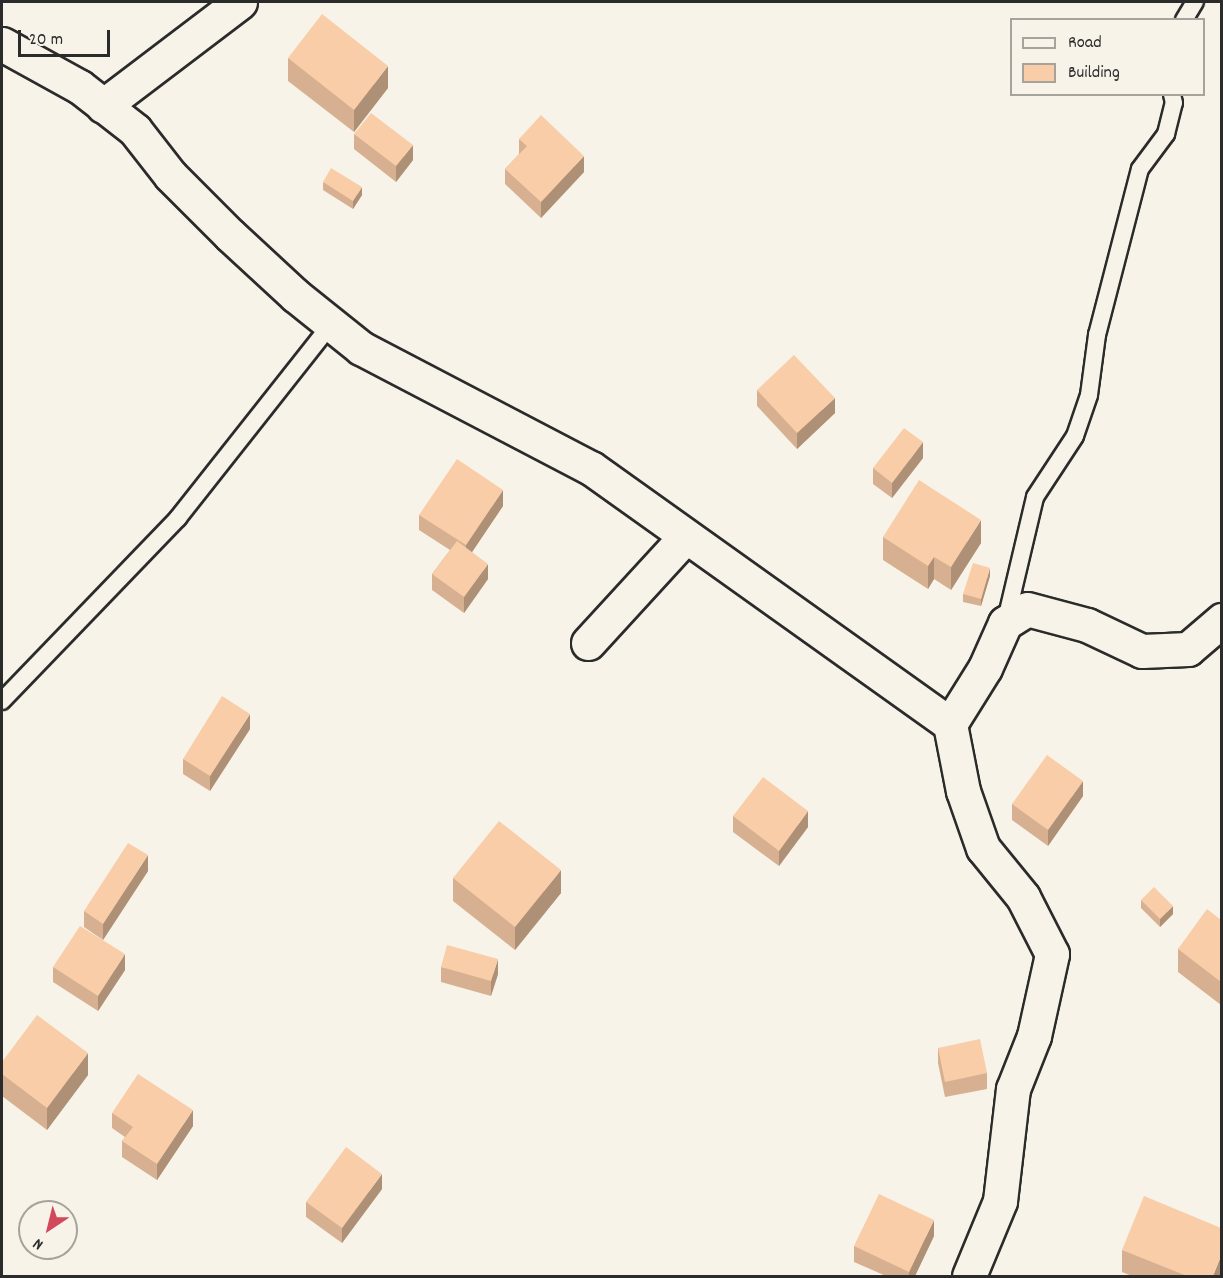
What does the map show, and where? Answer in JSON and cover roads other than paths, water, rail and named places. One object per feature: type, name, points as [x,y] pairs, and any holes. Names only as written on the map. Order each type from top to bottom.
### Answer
[{"type":"street","points":[[103,106],[240,2]]},
{"type":"street","points":[[2,44],[80,87],[135,130],[170,175],[230,235],[361,348],[591,468],[950,724]]},
{"type":"street","points":[[588,643],[685,537]]},
{"type":"street","points":[[969,1276],[1000,1201],[1013,1089],[1034,1036],[1052,954],[1023,897],[983,848],[963,791],[950,724],[985,668],[1005,623],[1027,609],[1088,625],[1142,651],[1188,649],[1221,620]]},
{"type":"lane","points":[[1185,18],[1196,2]]},
{"type":"lane","points":[[1005,623],[1035,497],[1075,436],[1089,395],[1096,334],[1140,169],[1166,134],[1174,103],[1172,96]]},
{"type":"lane","points":[[2,701],[178,518],[331,324]]}]
